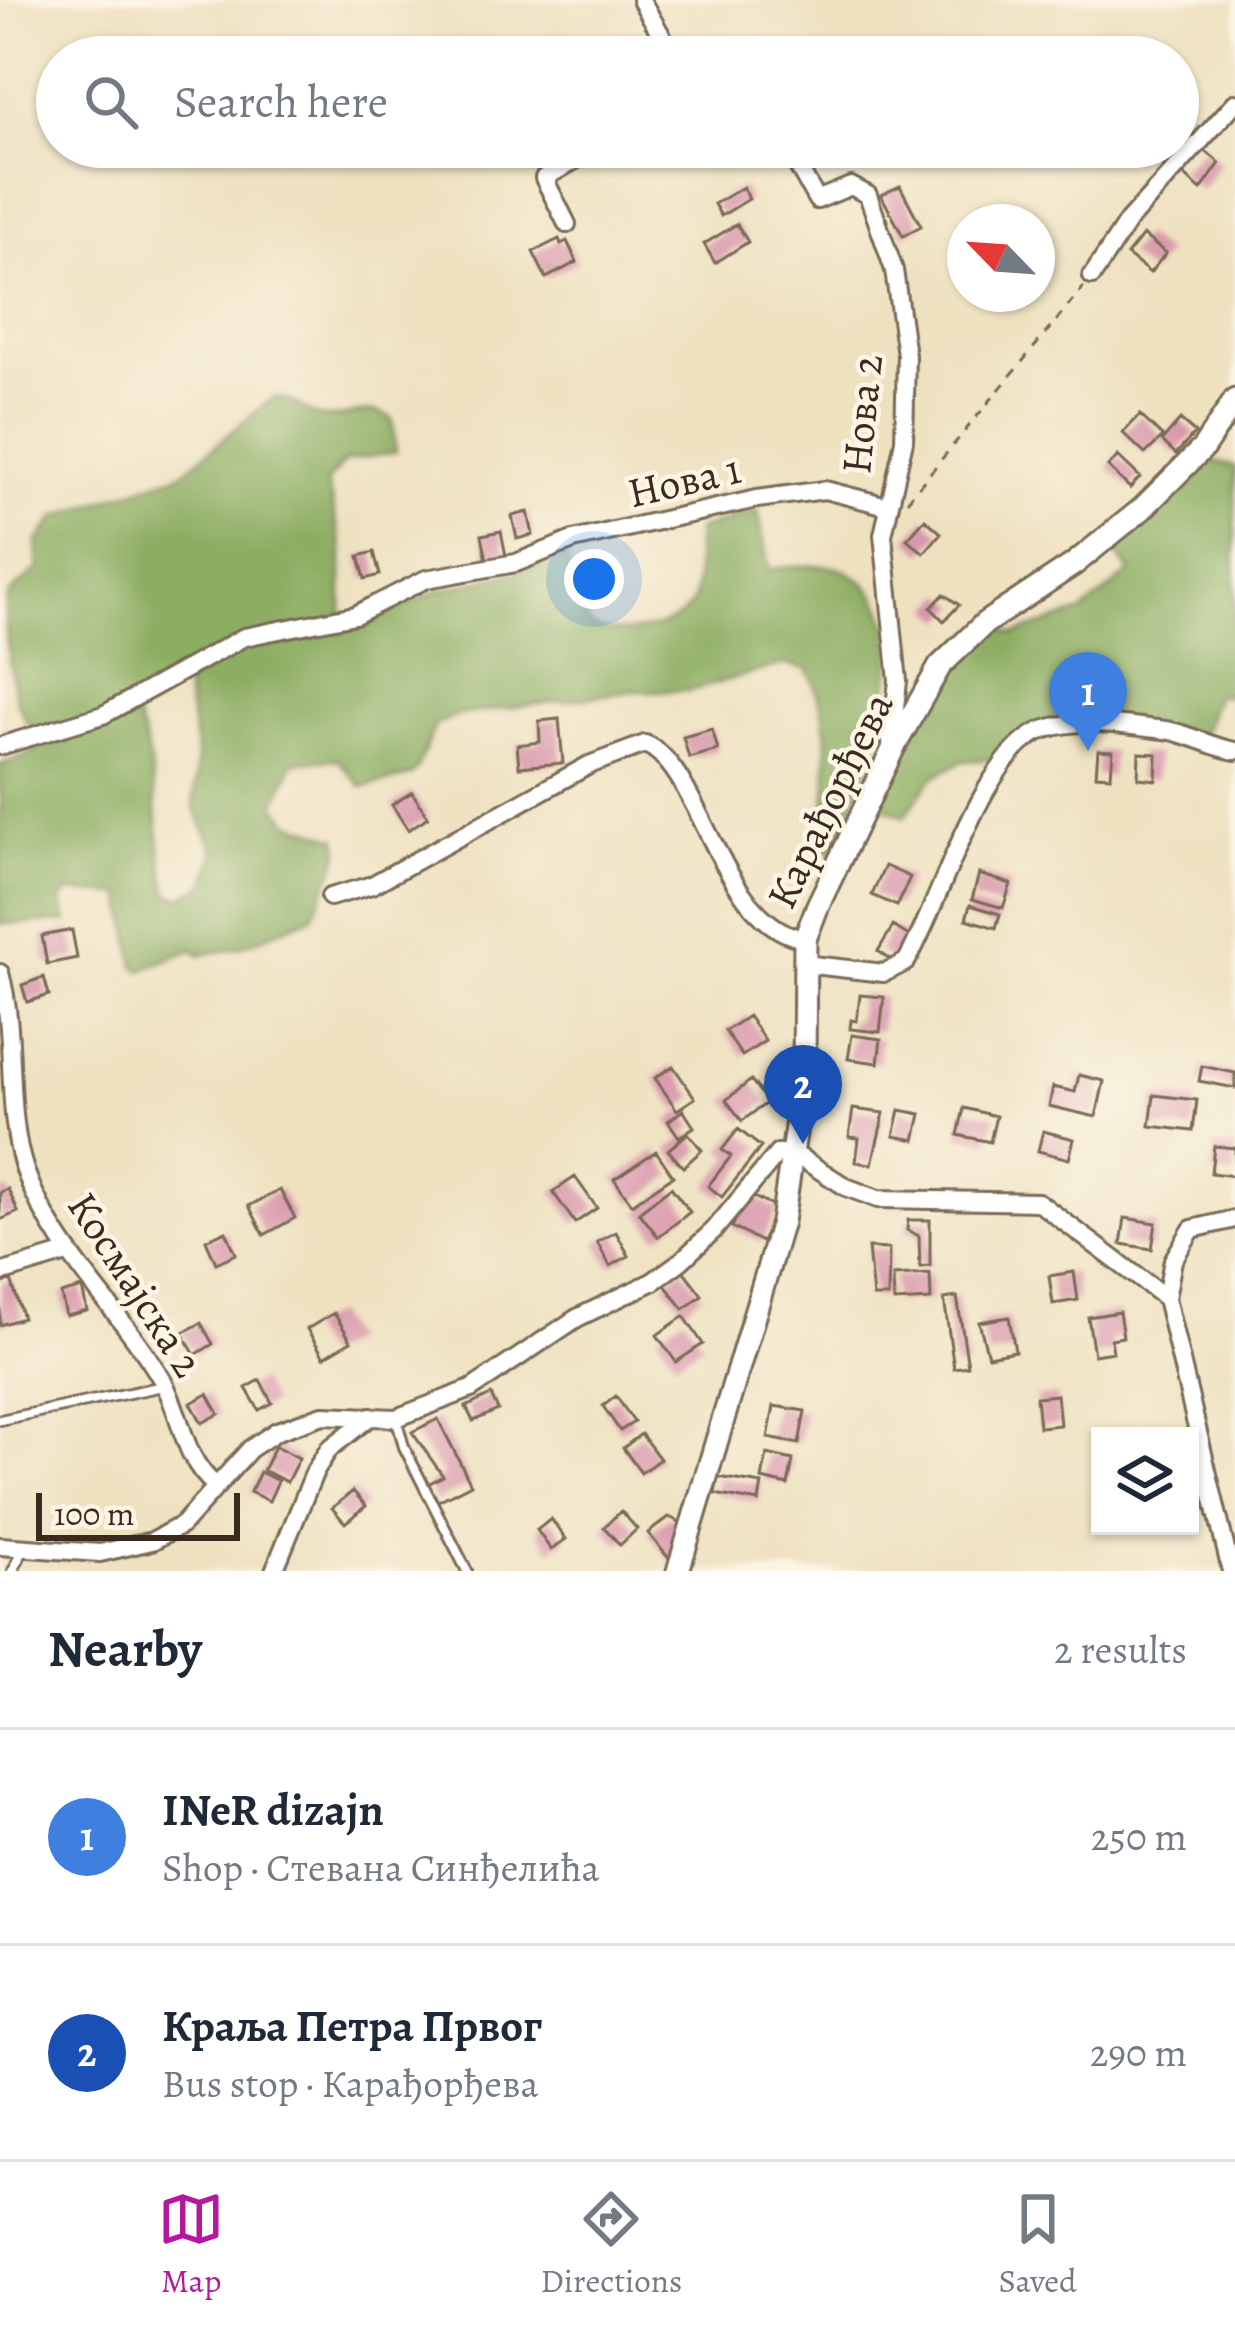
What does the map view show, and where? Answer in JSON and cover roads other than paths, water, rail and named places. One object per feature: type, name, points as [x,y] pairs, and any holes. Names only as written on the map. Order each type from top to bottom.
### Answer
[{"type":"street","points":[[640,0],[661,36]]},
{"type":"street","points":[[1199,142],[1235,103]]},
{"type":"street","points":[[561,168],[544,178],[567,224]]},
{"type":"street","name":"Нова 2","points":[[799,168],[817,200],[851,186],[863,189],[894,270],[905,328],[906,410],[887,506],[883,564],[898,710],[886,762]]},
{"type":"street","points":[[1092,276],[1128,220],[1176,168]]},
{"type":"street","name":"Карађорђева","points":[[679,1571],[775,1250],[794,1153],[805,1059],[806,939],[886,762],[950,655],[985,623],[1075,564],[1142,508],[1189,464],[1235,400]]},
{"type":"street","name":"Нова 1","points":[[0,746],[103,715],[244,637],[355,615],[426,579],[516,563],[573,540],[757,499],[825,490],[887,506]]},
{"type":"street","points":[[804,964],[884,973],[900,968],[1004,762],[1042,729],[1096,724],[1172,731],[1201,745],[1235,752]]},
{"type":"street","points":[[330,897],[372,885],[589,765],[645,744],[664,756],[705,833],[760,915],[779,932],[806,939]]},
{"type":"street","name":"Космајска 2","points":[[0,973],[14,1044],[24,1169],[67,1253],[166,1385],[194,1463],[215,1485]]},
{"type":"street","points":[[0,1546],[24,1552],[100,1553],[152,1541],[182,1525],[215,1485],[277,1431],[323,1415],[396,1418],[471,1389],[577,1318],[652,1282],[714,1230],[772,1157],[794,1153],[846,1187],[878,1199],[1038,1202],[1166,1298]]},
{"type":"street","points":[[1232,1571],[1166,1298],[1173,1260],[1192,1229],[1235,1219]]},
{"type":"street","points":[[0,1274],[67,1253]]},
{"type":"street","points":[[274,1571],[315,1471],[329,1449],[371,1416]]},
{"type":"lane","points":[[0,1420],[166,1385]]},
{"type":"lane","points":[[396,1418],[404,1447],[466,1571]]},
{"type":"lane","points":[[13,1571],[17,1554],[24,1552]]},
{"type":"place","name":"INeR dizajn","points":[[1088,751]]},
{"type":"place","name":"Краља Петра Првог","points":[[803,1144]]}]
